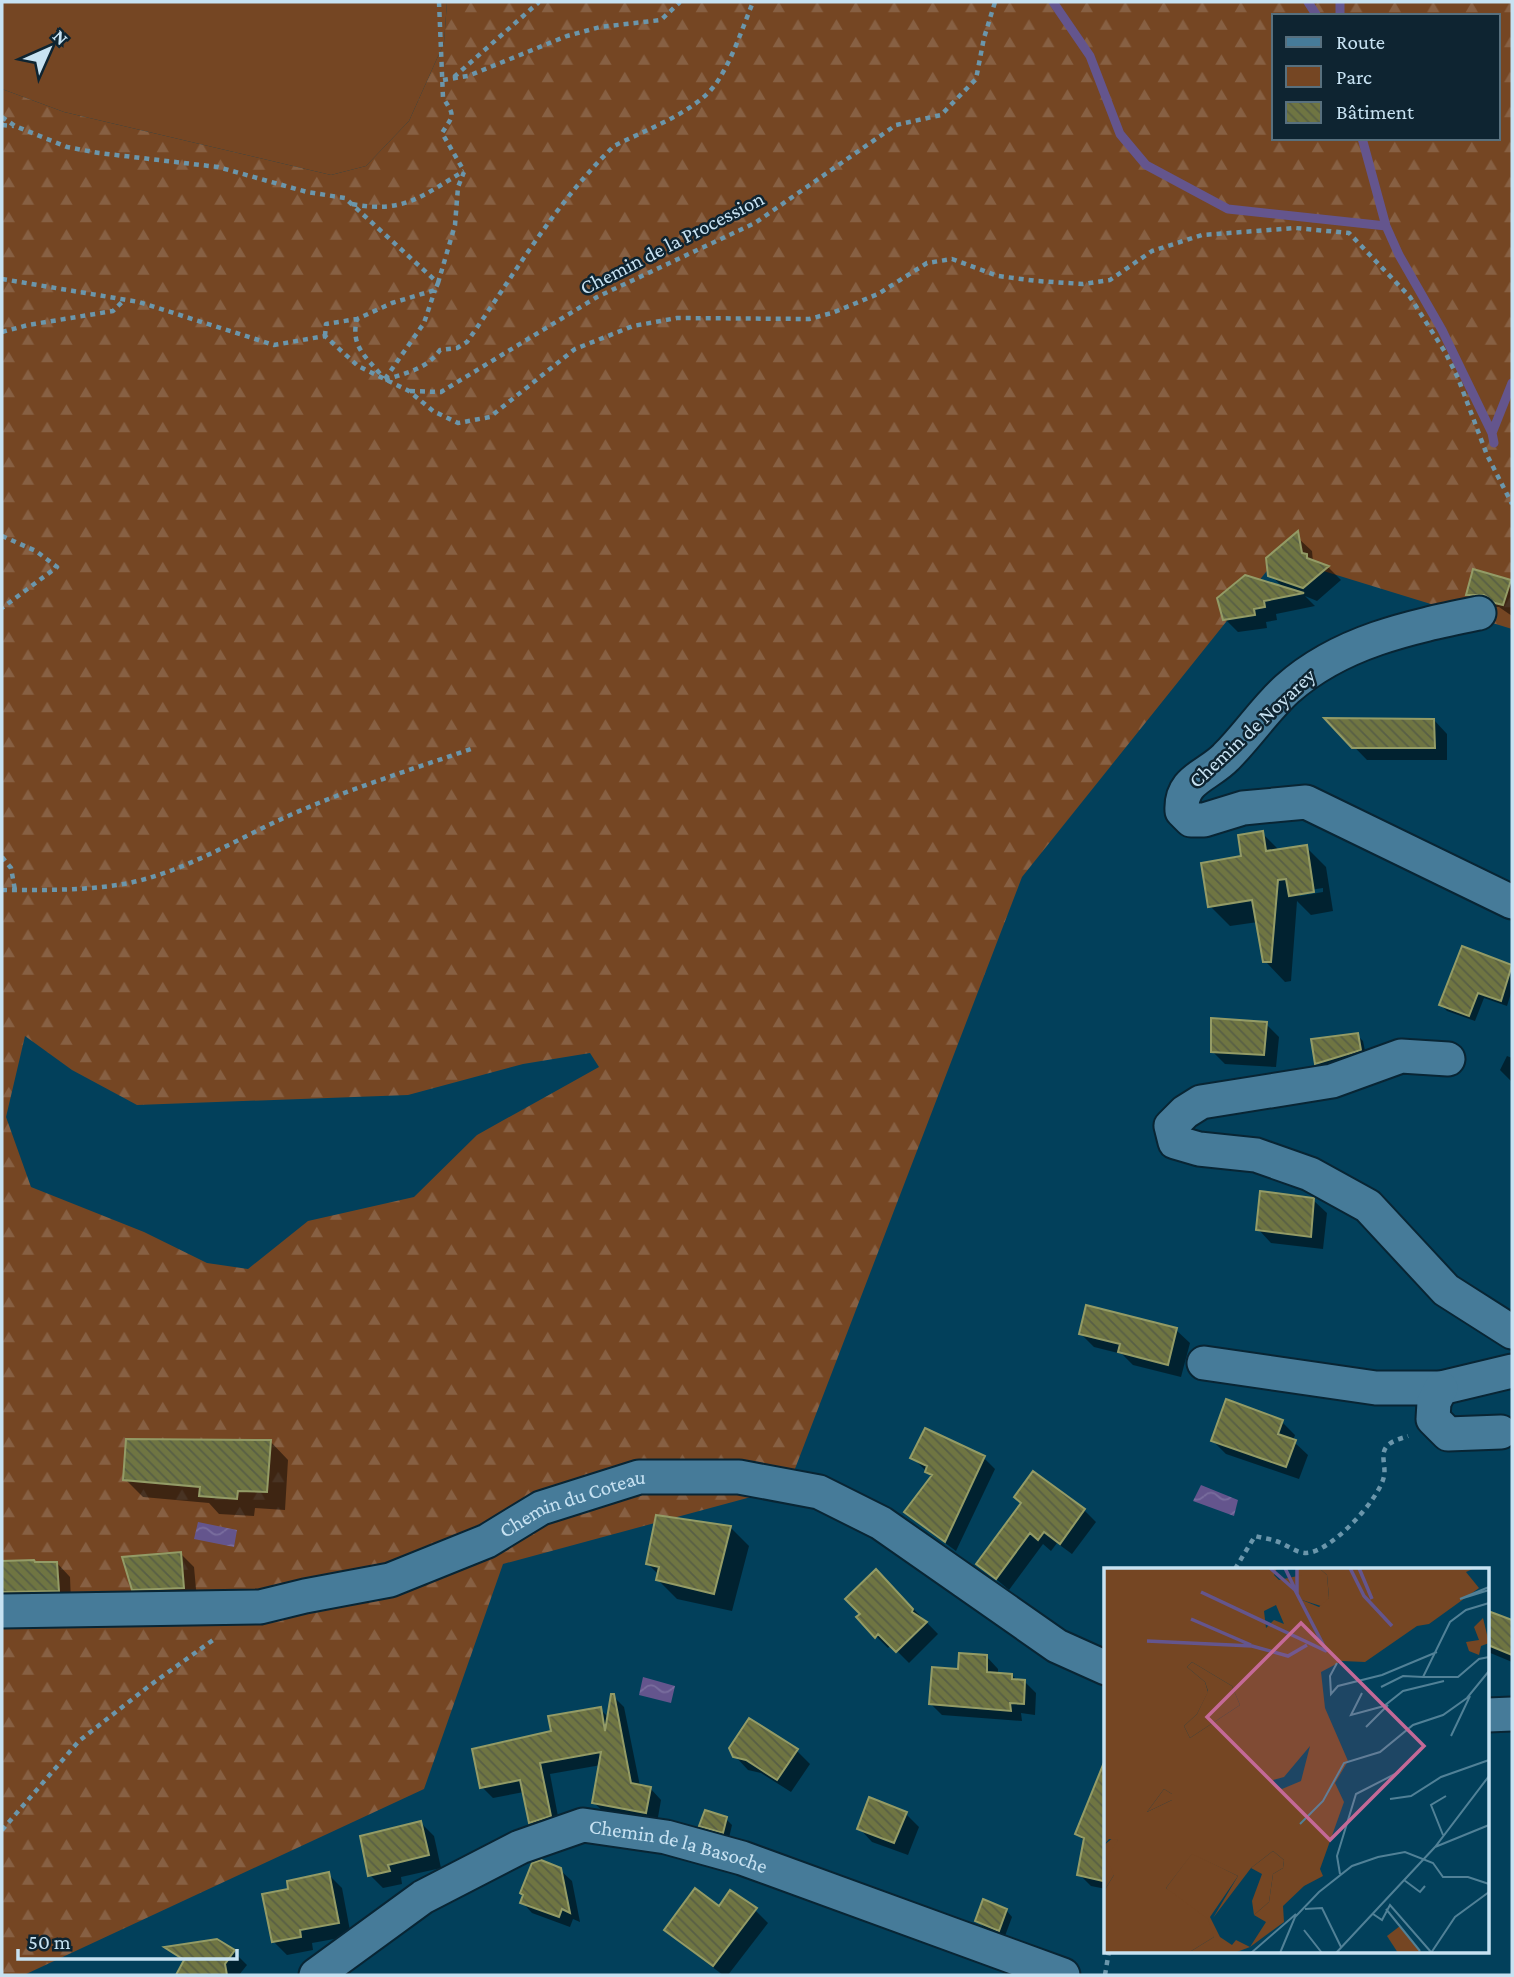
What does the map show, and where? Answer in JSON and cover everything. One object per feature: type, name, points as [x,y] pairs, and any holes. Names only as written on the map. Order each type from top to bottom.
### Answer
[{"type":"street","name":"Chemin de Noyarey","points":[[1479,613],[1381,635],[1327,660],[1287,689],[1224,760],[1203,773],[1187,788],[1181,798],[1182,811],[1191,820],[1204,820],[1243,808],[1306,802],[1512,902]]},
{"type":"street","points":[[1448,1059],[1401,1056],[1332,1081],[1201,1102],[1185,1112],[1171,1126],[1175,1142],[1199,1149],[1256,1155],[1310,1174],[1368,1206],[1446,1290],[1512,1332]]},
{"type":"street","points":[[1204,1363],[1376,1388],[1440,1388],[1512,1371]]},
{"type":"street","points":[[1440,1388],[1434,1402],[1433,1419],[1448,1434],[1501,1432]]},
{"type":"street","name":"Chemin du Coteau","points":[[2,1611],[260,1607],[390,1580],[487,1541],[541,1508],[639,1477],[739,1477],[819,1492],[881,1522],[1057,1646],[1104,1667]]},
{"type":"street","points":[[1490,1715],[1512,1714]]},
{"type":"street","name":"Chemin de la Basoche","points":[[316,1975],[423,1897],[520,1847],[583,1825],[666,1838],[741,1858],[1063,1975]]},
{"type":"path","points":[[439,2],[443,98],[452,111],[452,119],[442,133],[464,171]]},
{"type":"path","points":[[453,77],[539,2]]},
{"type":"path","points":[[443,80],[481,71],[578,33],[600,27],[661,20],[680,2]]},
{"type":"path","points":[[384,380],[418,370],[440,350],[457,348],[467,342],[567,197],[604,156],[614,146],[693,106],[714,86],[733,52],[753,2]]},
{"type":"path","name":"Chemin de la Procession","points":[[409,391],[440,392],[597,297],[755,223],[896,125],[941,115],[976,79],[995,2]]},
{"type":"path","points":[[2,117],[15,126],[67,147],[218,167],[307,192],[345,198],[438,283]]},
{"type":"path","points":[[2,125],[15,126]]},
{"type":"path","points":[[351,203],[385,208],[399,205],[430,193],[464,171]]},
{"type":"path","points":[[384,380],[425,323],[455,225],[458,187],[464,171]]},
{"type":"path","points":[[325,335],[358,366],[409,391],[433,411],[458,423],[490,417],[575,349],[633,326],[677,318],[810,319],[878,294],[927,263],[952,259],[999,276],[1083,284],[1110,280],[1152,251],[1202,235],[1295,228],[1349,233],[1410,297],[1445,352],[1488,455],[1512,504]]},
{"type":"path","points":[[2,279],[139,302],[274,345],[325,335]]},
{"type":"path","points":[[325,335],[326,324],[357,319],[392,303],[435,290]]},
{"type":"path","points":[[2,332],[113,311],[125,300]]},
{"type":"path","points":[[357,319],[354,333],[357,344],[384,380]]},
{"type":"path","points":[[2,536],[36,551],[57,567],[2,608]]},
{"type":"path","points":[[2,890],[81,889],[129,883],[164,873],[201,859],[276,822],[367,785],[474,748]]},
{"type":"path","points":[[2,857],[11,868],[15,890]]},
{"type":"path","points":[[1236,1568],[1255,1536],[1275,1540],[1303,1553],[1319,1551],[1335,1539],[1362,1512],[1377,1491],[1384,1476],[1384,1450],[1389,1443],[1410,1435],[1413,1429]]},
{"type":"path","points":[[2,1830],[79,1741],[149,1686],[216,1639]]},
{"type":"path","points":[[1105,1975],[1109,1952]]},
{"type":"green space","points":[[2,2],[447,2],[444,43],[409,121],[366,166],[331,175],[64,112],[2,89]]},
{"type":"green space","points":[[447,2],[1512,2],[1512,629],[1278,557],[1022,877],[788,1487],[503,1564],[424,1789],[24,1975],[2,1975],[2,89],[64,112],[331,175],[366,166],[409,121],[444,43]],"holes":[[[25,1036],[72,1070],[137,1105],[408,1095],[523,1064],[590,1053],[599,1067],[477,1135],[414,1197],[308,1221],[248,1269],[207,1263],[144,1232],[31,1187],[6,1117]]]},
{"type":"water","points":[[1201,1485],[1238,1500],[1234,1516],[1193,1501]]},
{"type":"water","points":[[198,1522],[237,1530],[234,1547],[194,1539]]},
{"type":"water","points":[[643,1677],[675,1686],[671,1703],[639,1695]]},
{"type":"building","points":[[1298,531],[1302,553],[1307,554],[1307,558],[1329,566],[1303,588],[1268,576],[1266,558]]},
{"type":"building","points":[[1473,569],[1511,580],[1503,605],[1484,595],[1466,595]]},
{"type":"building","points":[[1245,575],[1304,593],[1264,601],[1265,607],[1254,609],[1255,615],[1223,620],[1217,598]]},
{"type":"building","points":[[1324,718],[1434,719],[1435,748],[1352,748]]},
{"type":"building","points":[[1263,831],[1266,851],[1307,845],[1314,892],[1289,896],[1286,879],[1278,880],[1271,962],[1263,962],[1252,900],[1208,907],[1201,863],[1241,856],[1238,835]]},
{"type":"building","points":[[1462,946],[1512,965],[1501,1001],[1478,993],[1469,1016],[1439,1005]]},
{"type":"building","points":[[1211,1018],[1267,1022],[1264,1055],[1211,1052]]},
{"type":"building","points":[[1358,1033],[1361,1050],[1315,1064],[1311,1039]]},
{"type":"building","points":[[1260,1191],[1314,1198],[1311,1237],[1256,1230]]},
{"type":"building","points":[[1086,1305],[1177,1328],[1168,1365],[1118,1352],[1120,1344],[1079,1334]]},
{"type":"building","points":[[1226,1399],[1283,1420],[1278,1434],[1296,1440],[1286,1467],[1211,1441]]},
{"type":"building","points":[[925,1428],[985,1456],[945,1542],[904,1512],[932,1475],[925,1472],[927,1466],[910,1458]]},
{"type":"building","points":[[126,1439],[271,1440],[267,1492],[238,1491],[237,1499],[199,1496],[200,1487],[123,1480]]},
{"type":"building","points":[[1033,1471],[1085,1509],[1060,1544],[1044,1532],[1038,1540],[1030,1533],[996,1579],[976,1564],[1021,1503],[1014,1497]]},
{"type":"building","points":[[656,1515],[731,1526],[714,1594],[656,1580],[659,1567],[646,1564]]},
{"type":"building","points":[[181,1552],[184,1588],[132,1590],[122,1557]]},
{"type":"building","points":[[2,1561],[57,1562],[59,1591],[2,1592]]},
{"type":"building","points":[[876,1569],[913,1609],[912,1612],[927,1622],[896,1652],[878,1634],[875,1638],[856,1617],[860,1614],[845,1599]]},
{"type":"building","points":[[1490,1612],[1512,1620],[1512,1655],[1490,1646]]},
{"type":"building","points":[[959,1653],[987,1655],[987,1672],[1012,1674],[1012,1679],[1025,1680],[1024,1704],[1010,1703],[1011,1711],[929,1704],[932,1667],[958,1669]]},
{"type":"building","points":[[611,1694],[614,1694],[631,1783],[651,1787],[646,1813],[592,1803],[601,1752],[540,1763],[551,1816],[529,1823],[520,1780],[480,1788],[472,1749],[551,1731],[548,1716],[601,1707],[605,1731]]},
{"type":"building","points":[[749,1718],[798,1749],[777,1780],[746,1760],[733,1757],[729,1748]]},
{"type":"building","points":[[1104,1762],[1103,1881],[1077,1875],[1084,1838],[1075,1834]]},
{"type":"building","points":[[869,1797],[907,1812],[894,1843],[857,1829]]},
{"type":"building","points":[[705,1810],[727,1817],[723,1833],[699,1826]]},
{"type":"building","points":[[421,1821],[429,1855],[388,1865],[390,1871],[368,1876],[360,1836]]},
{"type":"building","points":[[541,1860],[561,1868],[570,1913],[562,1909],[559,1917],[520,1903],[523,1895],[520,1893],[532,1863]]},
{"type":"building","points":[[329,1872],[339,1923],[300,1930],[301,1937],[272,1942],[262,1894],[288,1889],[287,1881]]},
{"type":"building","points":[[695,1888],[719,1906],[730,1890],[757,1908],[713,1966],[664,1930]]},
{"type":"building","points":[[983,1899],[1007,1909],[999,1931],[975,1921]]},
{"type":"building","points":[[217,1939],[235,1950],[225,1964],[227,1975],[176,1975],[184,1960],[164,1947]]},
{"type":"waterway","points":[[1053,2],[1090,56],[1120,134],[1146,165],[1228,209],[1386,226]]},
{"type":"waterway","points":[[1308,2],[1316,14]]},
{"type":"waterway","points":[[1340,2],[1340,14]]},
{"type":"waterway","points":[[1363,140],[1386,226],[1399,255],[1442,330],[1492,433]]},
{"type":"waterway","points":[[1494,443],[1492,433],[1512,383]]}]
